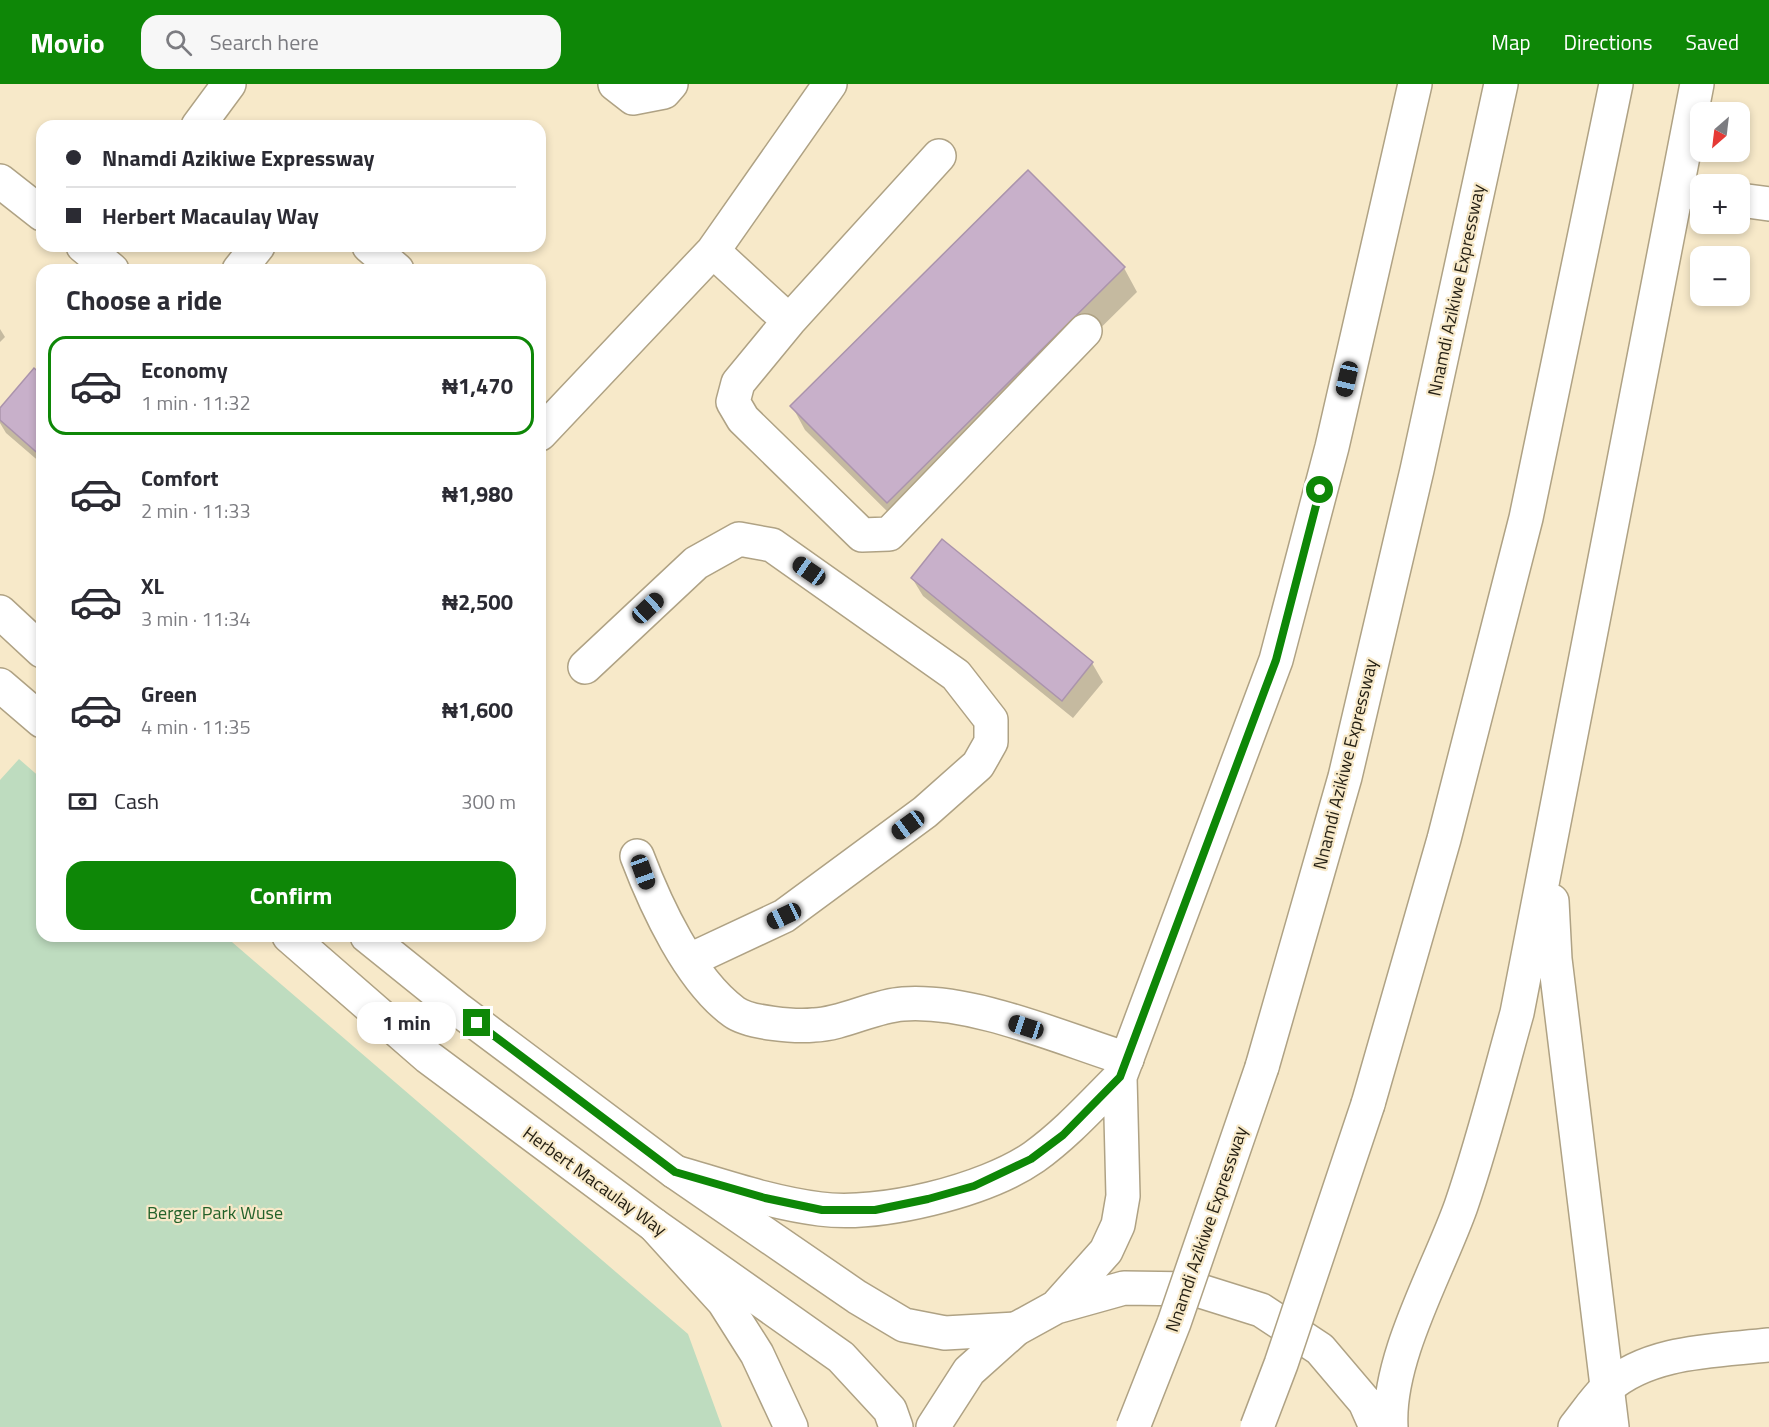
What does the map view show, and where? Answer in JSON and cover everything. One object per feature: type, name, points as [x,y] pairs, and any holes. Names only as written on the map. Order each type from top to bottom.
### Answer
[{"type":"main road","points":[[202,120],[229,84]]},
{"type":"main road","points":[[615,84],[633,98],[664,92],[671,84]]},
{"type":"main road","points":[[546,428],[713,251],[830,84]]},
{"type":"main road","points":[[1056,1307],[1106,1251],[1118,1226],[1123,1196],[1123,1068],[1276,660],[1332,447],[1415,84]]},
{"type":"main road","name":"Nnamdi Azikiwe Expressway","points":[[1133,1427],[1174,1323],[1262,1067],[1345,777],[1417,470],[1502,84]]},
{"type":"main road","points":[[1257,1427],[1285,1353],[1368,1104],[1444,839],[1526,518],[1616,84]]},
{"type":"main road","points":[[1391,1427],[1392,1397],[1400,1364],[1460,1208],[1494,1098],[1517,1012],[1556,816],[1689,192],[1697,84]]},
{"type":"main road","points":[[939,156],[789,321],[738,383],[733,402],[743,419],[862,535],[890,534],[1085,331]]},
{"type":"main road","points":[[0,181],[36,209]]},
{"type":"main road","points":[[1750,201],[1769,204]]},
{"type":"main road","points":[[713,251],[789,321]]},
{"type":"main road","points":[[244,264],[253,252]]},
{"type":"main road","points":[[376,252],[390,264]]},
{"type":"main road","points":[[585,667],[696,563],[739,539],[772,545],[956,675],[992,720],[991,742],[978,765],[925,812],[784,916],[690,960]]},
{"type":"main road","points":[[0,612],[36,645]]},
{"type":"main road","points":[[0,685],[36,716]]},
{"type":"main road","points":[[1556,816],[1551,908],[1555,959],[1612,1427]]},
{"type":"main road","points":[[637,856],[655,905],[708,988],[736,1014],[773,1023],[815,1026],[902,1004],[965,1008],[1123,1068]]},
{"type":"main road","name":"Herbert Macaulay Way","points":[[296,942],[428,1057],[654,1225],[841,1357],[890,1410],[896,1427]]},
{"type":"main road","points":[[375,942],[459,1010],[675,1172],[857,1297],[904,1325],[945,1333],[1016,1329]]},
{"type":"main road","points":[[675,1172],[765,1198],[822,1210],[875,1210],[928,1199],[974,1186],[1031,1159],[1063,1135],[1123,1068]]},
{"type":"main road","points":[[654,1225],[724,1302],[757,1354],[791,1427]]},
{"type":"main road","points":[[933,1427],[969,1371],[1016,1329],[1056,1307],[1124,1288],[1194,1289],[1261,1310],[1320,1349],[1365,1402],[1376,1427]]},
{"type":"main road","points":[[1575,1427],[1607,1389],[1647,1365],[1680,1356],[1769,1345]]},
{"type":"green space","name":"Berger Park Wuse","points":[[19,759],[36,774],[36,942],[232,942],[688,1334],[722,1427],[0,1427],[0,780]]},
{"type":"building","points":[[1028,170],[1125,267],[887,503],[790,406]]},
{"type":"building","points":[[34,368],[36,370],[36,452],[0,420],[0,408]]},
{"type":"building","points":[[942,539],[1093,662],[1062,701],[911,578]]},
{"type":"route","points":[[477,1023],[675,1172],[765,1198],[822,1210],[875,1210],[974,1186],[1031,1159],[1063,1135],[1120,1077],[1276,660],[1320,490]]}]
